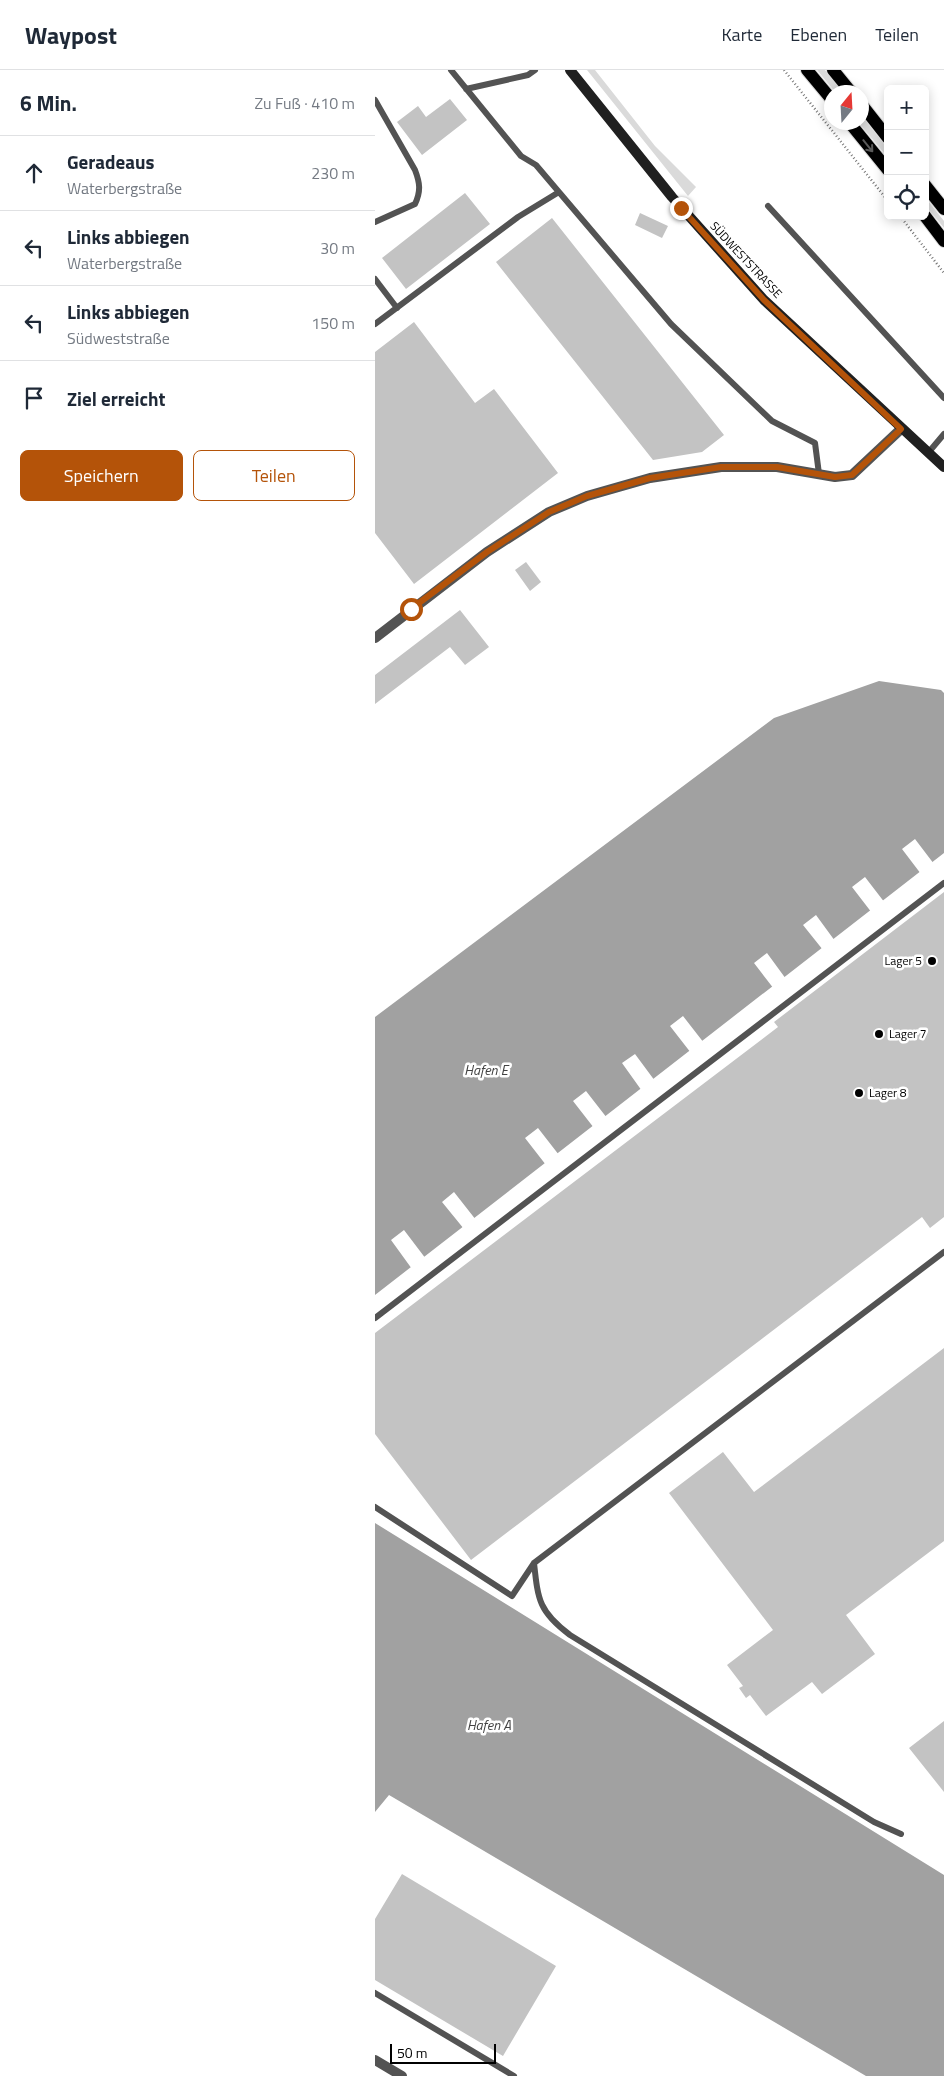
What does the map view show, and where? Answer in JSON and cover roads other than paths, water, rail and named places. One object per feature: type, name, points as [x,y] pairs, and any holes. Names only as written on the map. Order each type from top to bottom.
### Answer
[{"type":"main road","points":[[807,70],[824,91]]},
{"type":"main road","points":[[833,70],[845,85]]},
{"type":"main road","points":[[869,115],[884,133]]},
{"type":"main road","points":[[856,130],[884,165]]},
{"type":"main road","points":[[929,190],[944,209]]},
{"type":"main road","points":[[928,220],[944,241]]},
{"type":"street","name":"SÜDWESTSTRASSE","points":[[570,70],[672,197],[764,300],[944,467]]},
{"type":"street","points":[[375,638],[487,552],[549,512],[587,496],[650,478],[721,467],[777,467],[835,477],[852,475],[901,429]]},
{"type":"street","points":[[375,2060],[402,2076]]},
{"type":"lane","points":[[451,70],[521,156],[536,165],[671,324],[772,421],[815,443],[819,474]]},
{"type":"lane","points":[[466,89],[528,76],[535,70]]},
{"type":"lane","points":[[375,100],[415,170],[419,180],[420,193],[415,204],[375,222]]},
{"type":"lane","points":[[375,324],[518,217],[559,192]]},
{"type":"lane","points":[[768,206],[944,398]]},
{"type":"lane","points":[[375,279],[397,308]]},
{"type":"lane","points":[[928,453],[944,434]]},
{"type":"lane","points":[[375,1318],[944,882]]},
{"type":"lane","points":[[375,1507],[512,1596],[534,1563],[944,1252]]},
{"type":"lane","points":[[534,1563],[538,1594],[542,1607],[558,1626],[570,1635],[874,1822],[901,1834]]},
{"type":"lane","points":[[375,1993],[514,2076]]},
{"type":"water","name":"Hafen E","points":[[879,681],[941,690],[944,693],[944,853],[375,1295],[375,1017],[774,718]]},
{"type":"water","name":"Hafen A","points":[[375,1523],[944,1875],[944,2076],[866,2076],[389,1795],[375,1812]]},
{"type":"place","name":"Lager 5","points":[[932,961]]},
{"type":"place","name":"Lager 7","points":[[879,1034]]},
{"type":"place","name":"Lager 8","points":[[859,1093]]}]
